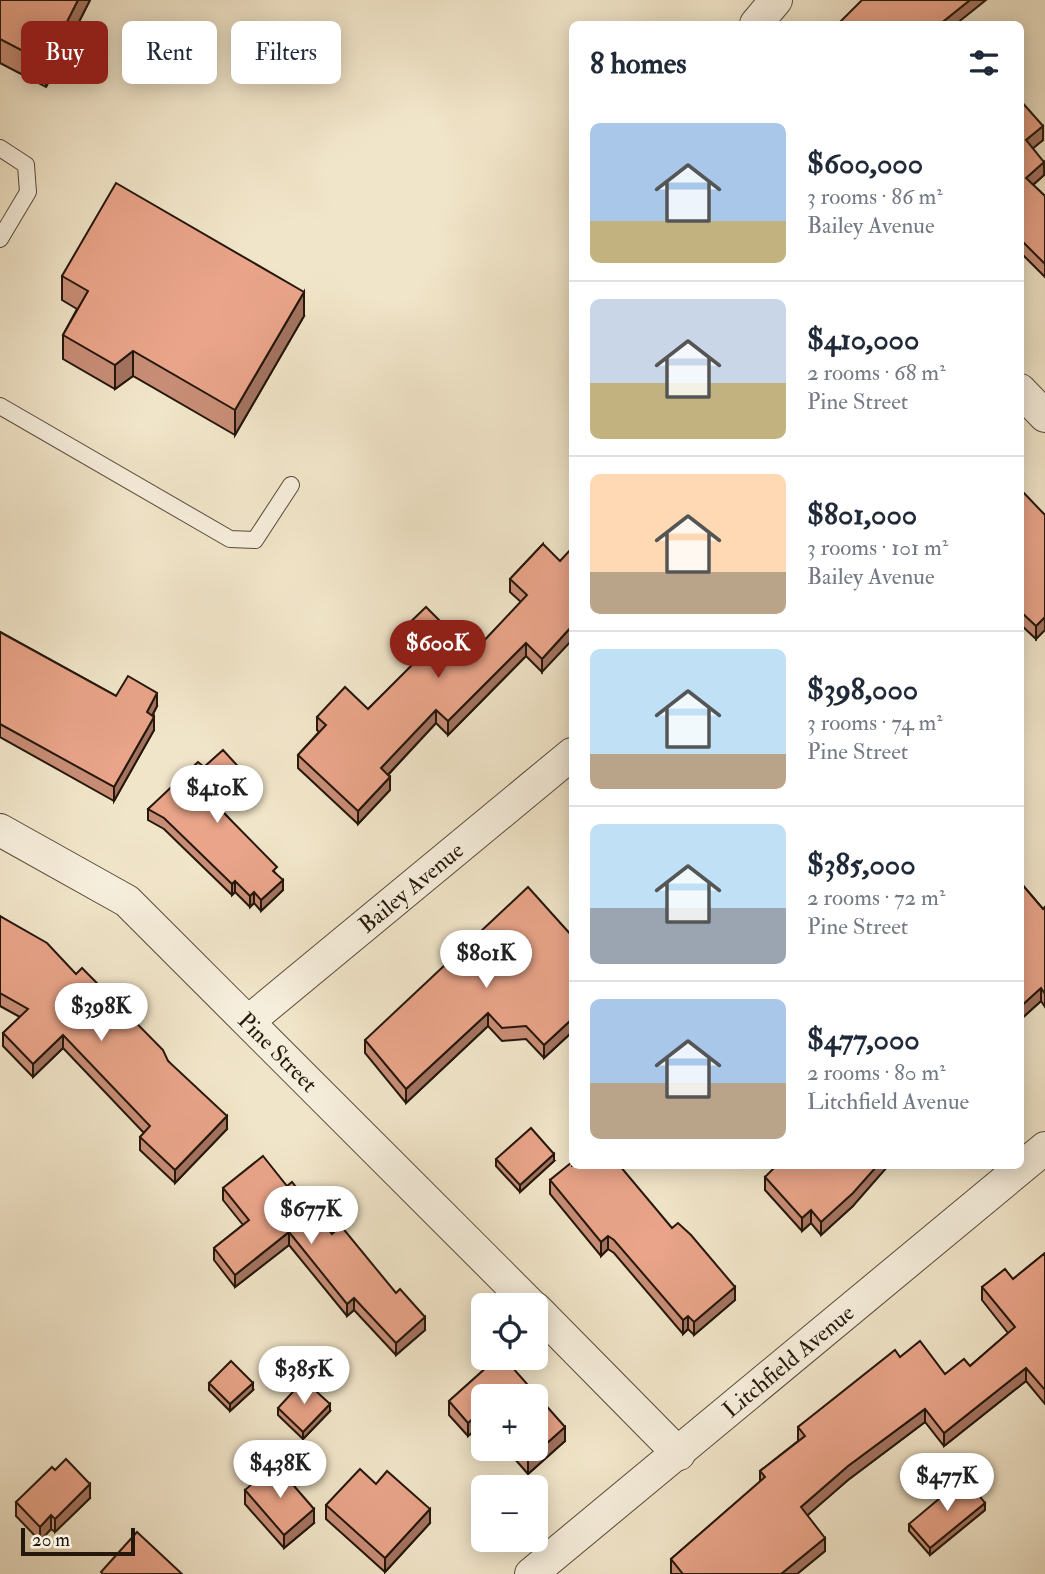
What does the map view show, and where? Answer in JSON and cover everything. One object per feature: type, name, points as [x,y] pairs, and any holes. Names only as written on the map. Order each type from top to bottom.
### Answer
[{"type":"street","points":[[758,21],[776,0]]},
{"type":"street","points":[[1024,394],[1045,416]]},
{"type":"street","name":"Bailey Avenue","points":[[249,1021],[569,756]]},
{"type":"street","name":"Pine Street","points":[[0,830],[127,901],[520,1293]]},
{"type":"street","name":"Litchfield Avenue","points":[[1024,1166],[1045,1148]]},
{"type":"street","name":"Litchfield Avenue","points":[[531,1574],[680,1454],[1020,1169]]},
{"type":"street","name":"Pine Street","points":[[548,1321],[680,1454]]},
{"type":"lane","points":[[0,148],[26,165],[28,192],[0,239]]},
{"type":"lane","points":[[0,406],[230,539],[256,540],[291,485]]},
{"type":"building","points":[[0,0],[78,0],[67,21],[21,21],[21,50],[0,39]]},
{"type":"building","points":[[862,0],[970,0],[944,21],[841,21]]},
{"type":"building","points":[[1024,105],[1043,126],[1026,140],[1044,162],[1026,178],[1045,196],[1045,264],[1024,243]]},
{"type":"building","points":[[116,183],[304,292],[235,410],[133,351],[115,365],[63,335],[88,291],[62,276]]},
{"type":"building","points":[[1024,493],[1045,515],[1045,617],[1036,626],[1024,615]]},
{"type":"building","points":[[543,544],[560,561],[569,551],[569,629],[542,659],[526,643],[448,721],[436,710],[381,768],[390,777],[358,811],[298,755],[326,725],[317,717],[345,687],[368,709],[424,653],[402,630],[426,607],[450,631],[460,622],[481,644],[527,595],[510,579]]},
{"type":"building","points":[[0,632],[116,696],[128,676],[157,693],[147,712],[154,717],[114,787],[0,724]]},
{"type":"building","points":[[223,750],[245,774],[214,803],[277,867],[273,871],[283,880],[261,900],[254,892],[250,896],[235,881],[232,884],[164,818],[148,809],[198,762],[204,767]]},
{"type":"building","points":[[528,887],[569,933],[569,1022],[544,1045],[526,1026],[502,1028],[488,1013],[406,1089],[365,1040]]},
{"type":"building","points":[[1024,887],[1043,909],[1045,907],[1045,994],[1041,988],[1024,1003]]},
{"type":"building","points":[[0,916],[47,943],[76,974],[82,968],[163,1050],[168,1061],[227,1116],[175,1170],[140,1137],[150,1126],[63,1035],[33,1064],[3,1033],[28,1009],[0,993]]},
{"type":"building","points":[[531,1128],[554,1154],[520,1185],[496,1159]]},
{"type":"building","points":[[263,1156],[287,1186],[292,1182],[332,1234],[341,1226],[396,1293],[400,1289],[425,1317],[396,1343],[354,1298],[347,1304],[289,1232],[235,1275],[214,1248],[249,1220],[223,1188]]},
{"type":"building","points":[[569,1164],[569,1169],[623,1169],[672,1228],[678,1223],[691,1235],[735,1287],[694,1322],[688,1316],[683,1320],[614,1240],[608,1236],[601,1242],[550,1180]]},
{"type":"building","points":[[773,1169],[874,1169],[821,1222],[811,1210],[802,1218],[765,1177]]},
{"type":"building","points":[[1045,1253],[1045,1390],[1026,1368],[944,1433],[925,1409],[848,1466],[801,1507],[825,1538],[781,1574],[683,1574],[671,1559],[765,1477],[760,1471],[805,1436],[798,1427],[895,1350],[900,1357],[920,1341],[945,1374],[964,1359],[970,1366],[1015,1327],[982,1287],[1005,1269],[1013,1279]]},
{"type":"building","points":[[231,1361],[253,1383],[230,1404],[209,1383]]},
{"type":"building","points":[[484,1370],[515,1370],[527,1384],[471,1384],[471,1420],[468,1423],[449,1401]]},
{"type":"building","points":[[304,1380],[330,1404],[303,1432],[278,1408]]},
{"type":"building","points":[[548,1408],[565,1427],[548,1442]]},
{"type":"building","points":[[66,1459],[90,1484],[55,1519],[51,1515],[40,1527],[16,1502],[52,1467],[55,1470]]},
{"type":"building","points":[[275,1464],[314,1509],[284,1535],[245,1490]]},
{"type":"building","points":[[360,1469],[376,1484],[387,1471],[430,1509],[385,1558],[326,1505]]},
{"type":"building","points":[[965,1477],[985,1503],[930,1548],[909,1524]]},
{"type":"building","points":[[137,1532],[182,1574],[103,1574],[101,1572]]}]
